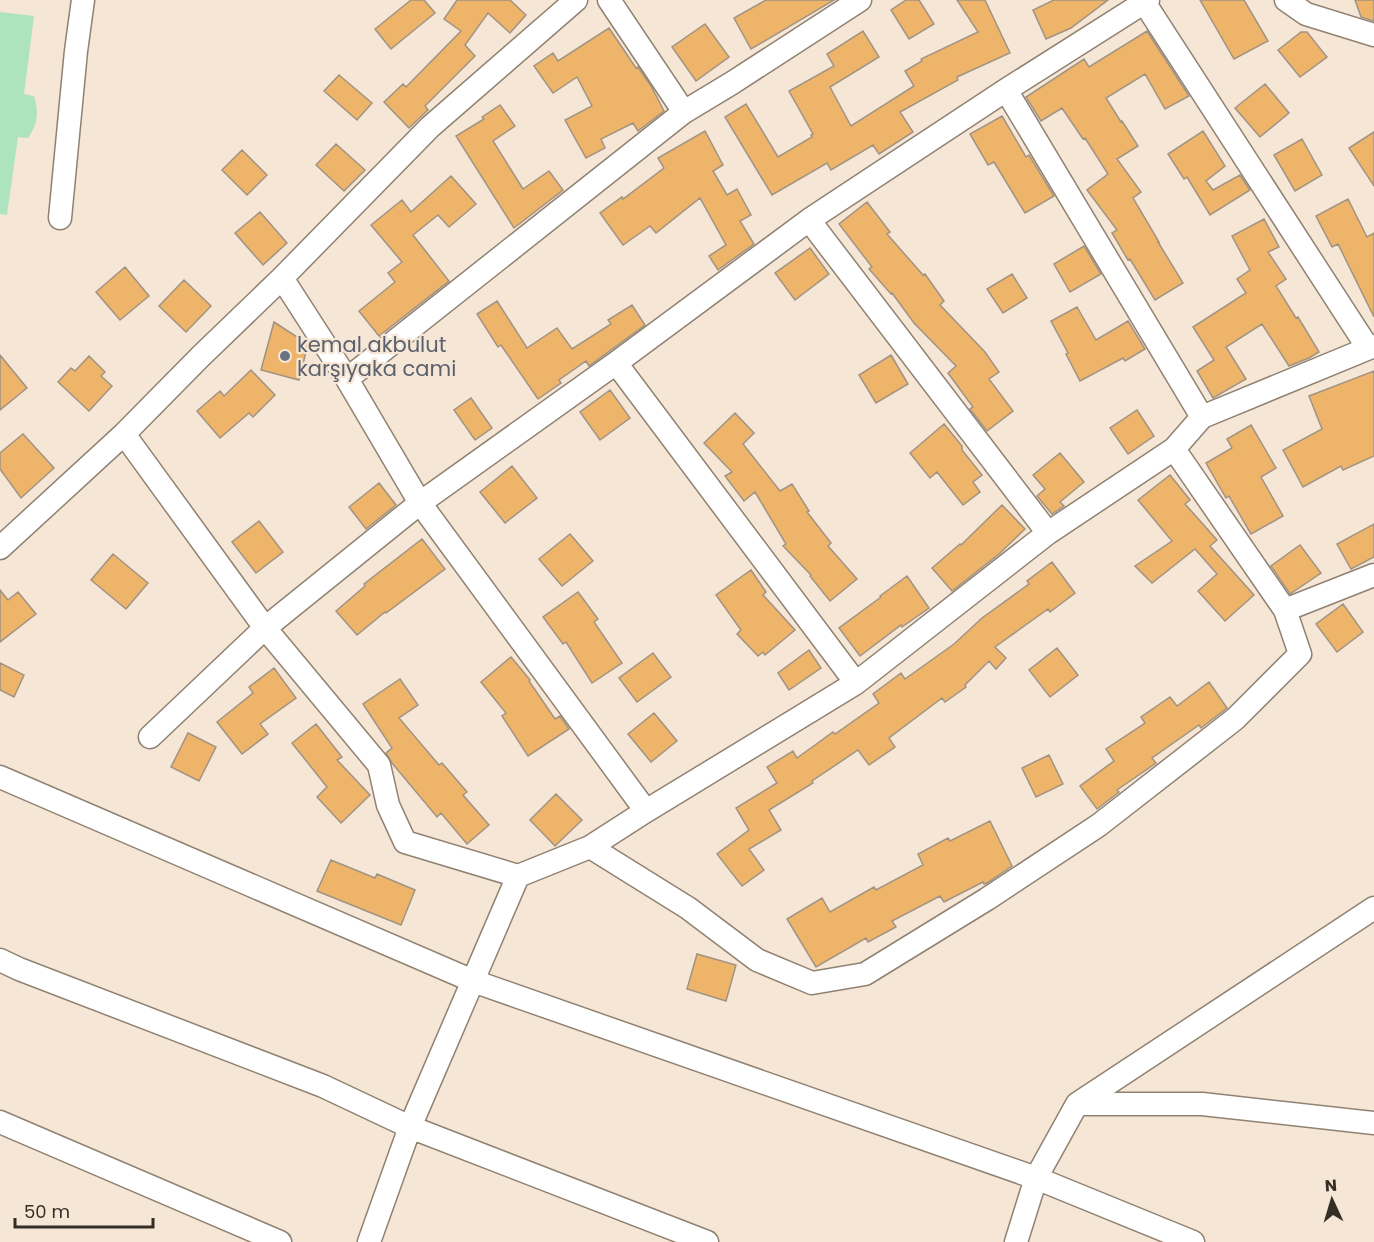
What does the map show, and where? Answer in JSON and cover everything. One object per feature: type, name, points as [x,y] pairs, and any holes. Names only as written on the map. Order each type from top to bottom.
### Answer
[{"type":"street","points":[[60,218],[83,0]]},
{"type":"street","points":[[0,548],[124,434],[282,278],[430,126],[576,0]]},
{"type":"street","points":[[609,0],[684,112]]},
{"type":"street","points":[[347,379],[684,112],[860,0]]},
{"type":"street","points":[[1286,0],[1306,14],[1374,35]]},
{"type":"street","points":[[124,434],[265,628],[379,765],[388,805],[405,842],[518,876],[590,847],[856,683],[1048,532],[1174,449],[1202,417],[1371,347],[1146,1],[809,220],[616,363],[420,503],[265,628],[150,737]]},
{"type":"street","points":[[1006,90],[1202,417]]},
{"type":"street","points":[[809,220],[1048,532]]},
{"type":"street","points":[[282,278],[347,379],[420,503],[646,811]]},
{"type":"street","points":[[616,363],[856,683]]},
{"type":"street","points":[[590,847],[688,908],[757,960],[812,983],[865,974],[987,899],[1089,831],[1235,719],[1300,654],[1285,610],[1174,449]]},
{"type":"street","points":[[1285,610],[1374,575]]},
{"type":"street","points":[[0,777],[473,981],[1036,1178],[1193,1242]]},
{"type":"street","points":[[369,1242],[410,1127],[518,876]]},
{"type":"street","points":[[1016,1242],[1036,1178],[1077,1104],[1374,908]]},
{"type":"street","points":[[0,960],[323,1086],[410,1127],[707,1242]]},
{"type":"street","points":[[1077,1104],[1202,1104],[1374,1123]]},
{"type":"street","points":[[0,1122],[280,1242]]},
{"type":"green space","points":[[0,12],[34,16],[24,94],[34,96],[37,118],[28,138],[18,137],[7,215],[0,214]]},
{"type":"building","points":[[411,0],[424,0],[435,13],[391,49],[375,29]]},
{"type":"building","points":[[457,0],[510,0],[526,15],[510,33],[488,13],[465,45],[475,56],[425,106],[428,110],[409,128],[384,102],[403,84],[406,87],[461,31],[444,19]]},
{"type":"building","points":[[766,0],[834,0],[751,49],[734,18]]},
{"type":"building","points":[[906,0],[919,0],[934,24],[909,39],[891,10]]},
{"type":"building","points":[[957,0],[985,0],[1010,53],[957,77],[958,80],[900,112],[913,132],[879,154],[873,145],[831,170],[827,163],[772,195],[725,117],[746,104],[778,157],[812,137],[813,134],[789,91],[834,66],[827,54],[863,31],[879,57],[830,87],[851,126],[914,86],[905,71],[922,61],[921,59],[978,32]]},
{"type":"building","points":[[1054,0],[1108,0],[1071,28],[1046,39],[1033,10]]},
{"type":"building","points":[[1200,0],[1244,0],[1268,41],[1234,59]]},
{"type":"building","points":[[1355,0],[1374,0],[1374,21],[1361,17]]},
{"type":"building","points":[[705,24],[729,57],[696,81],[672,47]]},
{"type":"building","points":[[609,28],[651,86],[664,111],[638,131],[633,123],[601,139],[605,148],[586,158],[565,120],[592,106],[577,77],[553,93],[534,66],[553,53],[558,61]]},
{"type":"building","points":[[1147,31],[1189,96],[1165,109],[1145,74],[1106,98],[1138,146],[1117,159],[1141,192],[1133,198],[1183,283],[1155,300],[1112,233],[1117,230],[1087,190],[1108,174],[1062,108],[1041,121],[1026,97],[1084,59],[1089,67]]},
{"type":"building","points":[[1301,32],[1307,32],[1327,57],[1300,77],[1278,50]]},
{"type":"building","points":[[339,75],[372,103],[357,120],[324,91]]},
{"type":"building","points":[[1265,84],[1289,113],[1260,137],[1235,108]]},
{"type":"building","points":[[500,105],[515,126],[493,141],[523,189],[549,171],[563,190],[514,228],[456,136],[484,119],[482,117]]},
{"type":"building","points":[[1002,116],[1026,157],[1029,155],[1054,196],[1025,213],[994,162],[988,165],[970,134]]},
{"type":"building","points":[[705,131],[723,165],[713,171],[727,195],[737,189],[751,215],[740,221],[754,244],[718,270],[709,256],[726,245],[700,198],[656,233],[650,226],[623,245],[600,213],[664,168],[658,158]]},
{"type":"building","points":[[1203,131],[1225,166],[1206,181],[1213,190],[1240,175],[1250,190],[1210,215],[1187,177],[1184,179],[1168,154]]},
{"type":"building","points":[[1374,132],[1374,186],[1349,148]]},
{"type":"building","points":[[1302,139],[1322,175],[1295,191],[1274,155]]},
{"type":"building","points":[[336,144],[365,170],[344,191],[316,165]]},
{"type":"building","points":[[242,150],[267,175],[247,195],[222,170]]},
{"type":"building","points":[[451,176],[476,204],[449,227],[438,215],[413,235],[449,281],[379,336],[359,311],[395,282],[388,273],[402,262],[371,225],[402,200],[411,212]]},
{"type":"building","points":[[1348,199],[1367,237],[1374,233],[1374,317],[1338,244],[1332,247],[1316,216]]},
{"type":"building","points":[[867,202],[890,232],[887,234],[923,275],[925,274],[944,301],[940,305],[985,352],[999,372],[989,379],[1013,411],[987,431],[970,409],[973,407],[948,373],[956,366],[914,323],[892,293],[869,269],[872,267],[839,224]]},
{"type":"building","points":[[260,212],[287,243],[263,265],[235,233]]},
{"type":"building","points":[[1264,219],[1279,247],[1268,252],[1286,279],[1276,286],[1319,352],[1289,366],[1262,324],[1226,347],[1246,379],[1213,398],[1197,371],[1214,360],[1193,327],[1246,293],[1237,279],[1250,270],[1232,236]]},
{"type":"building","points":[[1084,246],[1101,274],[1070,292],[1054,264]]},
{"type":"building","points":[[810,248],[829,274],[795,300],[775,273]]},
{"type":"building","points":[[125,267],[149,296],[120,320],[96,292]]},
{"type":"building","points":[[1012,274],[1027,298],[1003,313],[987,289]]},
{"type":"building","points":[[184,280],[211,306],[186,332],[159,306]]},
{"type":"building","points":[[497,301],[527,348],[557,328],[572,349],[611,324],[608,320],[632,305],[645,325],[589,366],[586,361],[559,380],[561,383],[538,399],[501,345],[498,347],[477,314]]},
{"type":"building","points":[[1077,307],[1096,340],[1128,321],[1145,349],[1125,361],[1123,358],[1080,381],[1051,321]]},
{"type":"building","name":"kemal akbulut karşıyaka cami","points":[[274,322],[308,344],[299,380],[261,370]]},
{"type":"building","points":[[0,355],[27,388],[0,410]]},
{"type":"building","points":[[891,355],[908,384],[876,403],[859,375]]},
{"type":"building","points":[[89,356],[105,372],[101,376],[112,386],[89,411],[58,382],[71,368],[75,371]]},
{"type":"building","points":[[251,370],[275,395],[253,417],[249,413],[220,438],[197,411],[220,391],[224,396]]},
{"type":"building","points":[[1374,371],[1374,456],[1343,470],[1341,466],[1303,487],[1283,450],[1322,429],[1309,396]]},
{"type":"building","points":[[610,390],[630,418],[600,440],[580,412]]},
{"type":"building","points":[[471,398],[492,428],[475,440],[454,410]]},
{"type":"building","points":[[1137,410],[1154,436],[1128,454],[1110,428]]},
{"type":"building","points":[[735,413],[754,433],[743,444],[780,491],[792,484],[809,511],[807,512],[831,543],[828,546],[857,579],[830,601],[811,575],[783,546],[786,544],[755,492],[744,501],[725,476],[732,472],[704,443]]},
{"type":"building","points":[[944,424],[982,475],[973,482],[980,492],[963,505],[937,472],[930,478],[910,453]]},
{"type":"building","points":[[1251,425],[1276,468],[1261,477],[1283,516],[1251,534],[1229,496],[1226,498],[1206,463],[1232,448],[1227,439]]},
{"type":"building","points":[[23,434],[54,468],[21,498],[0,469],[0,453]]},
{"type":"building","points":[[1060,453],[1084,482],[1060,502],[1064,506],[1052,514],[1037,496],[1045,489],[1033,475]]},
{"type":"building","points":[[512,466],[537,498],[505,523],[480,492]]},
{"type":"building","points":[[1170,475],[1190,500],[1185,504],[1217,540],[1210,546],[1254,595],[1225,621],[1198,591],[1217,574],[1195,549],[1152,583],[1135,566],[1172,541],[1138,500]]},
{"type":"building","points":[[379,483],[396,505],[366,529],[349,507]]},
{"type":"building","points":[[1002,505],[1025,529],[999,554],[952,591],[932,568],[961,545]]},
{"type":"building","points":[[259,521],[283,552],[256,573],[232,542]]},
{"type":"building","points":[[1374,524],[1374,557],[1351,569],[1337,544]]},
{"type":"building","points":[[570,534],[593,561],[562,586],[539,559]]},
{"type":"building","points":[[422,539],[445,569],[357,635],[336,611],[365,586],[364,584]]},
{"type":"building","points":[[1300,545],[1321,573],[1290,594],[1271,566]]},
{"type":"building","points":[[113,554],[148,583],[126,609],[91,580]]},
{"type":"building","points":[[1052,562],[1075,593],[1050,612],[1048,609],[995,647],[1006,658],[996,669],[989,661],[965,685],[966,687],[945,702],[942,698],[889,738],[895,747],[869,765],[858,750],[812,781],[813,783],[769,810],[781,830],[749,849],[764,870],[742,886],[717,854],[749,830],[736,808],[777,783],[767,767],[793,751],[797,758],[879,703],[873,694],[901,673],[905,679],[954,644],[982,618],[1029,584],[1027,581]]},
{"type":"building","points":[[751,570],[766,592],[763,595],[795,630],[765,655],[763,652],[758,656],[737,634],[741,630],[716,595]]},
{"type":"building","points":[[907,576],[929,608],[902,627],[901,625],[860,656],[839,628]]},
{"type":"building","points":[[0,590],[8,600],[18,592],[36,614],[0,642]]},
{"type":"building","points":[[578,592],[598,619],[594,622],[622,663],[592,683],[566,642],[563,644],[543,617]]},
{"type":"building","points":[[1343,604],[1363,632],[1337,652],[1316,624]]},
{"type":"building","points":[[1057,648],[1078,675],[1050,697],[1029,670]]},
{"type":"building","points":[[809,650],[821,668],[789,690],[778,673]]},
{"type":"building","points":[[653,653],[671,677],[637,702],[619,678]]},
{"type":"building","points":[[511,657],[530,680],[555,719],[560,716],[569,729],[528,756],[502,716],[506,713],[481,682]]},
{"type":"building","points":[[0,663],[24,675],[14,697],[0,690]]},
{"type":"building","points":[[274,668],[296,698],[260,724],[268,734],[242,754],[217,722],[253,693],[249,687]]},
{"type":"building","points":[[400,679],[418,705],[399,718],[439,765],[442,763],[467,792],[463,795],[489,825],[467,844],[441,813],[437,817],[392,763],[386,753],[392,748],[363,704]]},
{"type":"building","points":[[1209,682],[1227,708],[1201,728],[1199,725],[1152,758],[1156,763],[1117,790],[1119,792],[1097,809],[1080,786],[1114,761],[1106,749],[1145,723],[1141,717],[1170,697],[1177,706]]},
{"type":"building","points":[[654,713],[677,741],[651,762],[628,734]]},
{"type":"building","points":[[316,724],[342,757],[337,760],[370,795],[341,823],[317,797],[327,787],[292,743]]},
{"type":"building","points":[[188,733],[216,747],[199,781],[171,767]]},
{"type":"building","points":[[1049,755],[1063,784],[1036,797],[1022,768]]},
{"type":"building","points":[[556,794],[582,820],[555,846],[530,820]]},
{"type":"building","points":[[990,821],[1012,866],[987,883],[983,882],[944,902],[940,896],[892,921],[896,927],[868,942],[866,938],[816,967],[787,919],[822,898],[830,912],[874,887],[876,890],[923,865],[918,854],[948,838],[950,841]]},
{"type":"building","points":[[331,860],[375,878],[377,874],[415,890],[401,925],[317,891]]},
{"type":"building","points":[[697,954],[736,965],[726,1001],[687,989]]},
{"type":"place","name":"kemal akbulut karşıyaka cami","points":[[285,356]]}]
